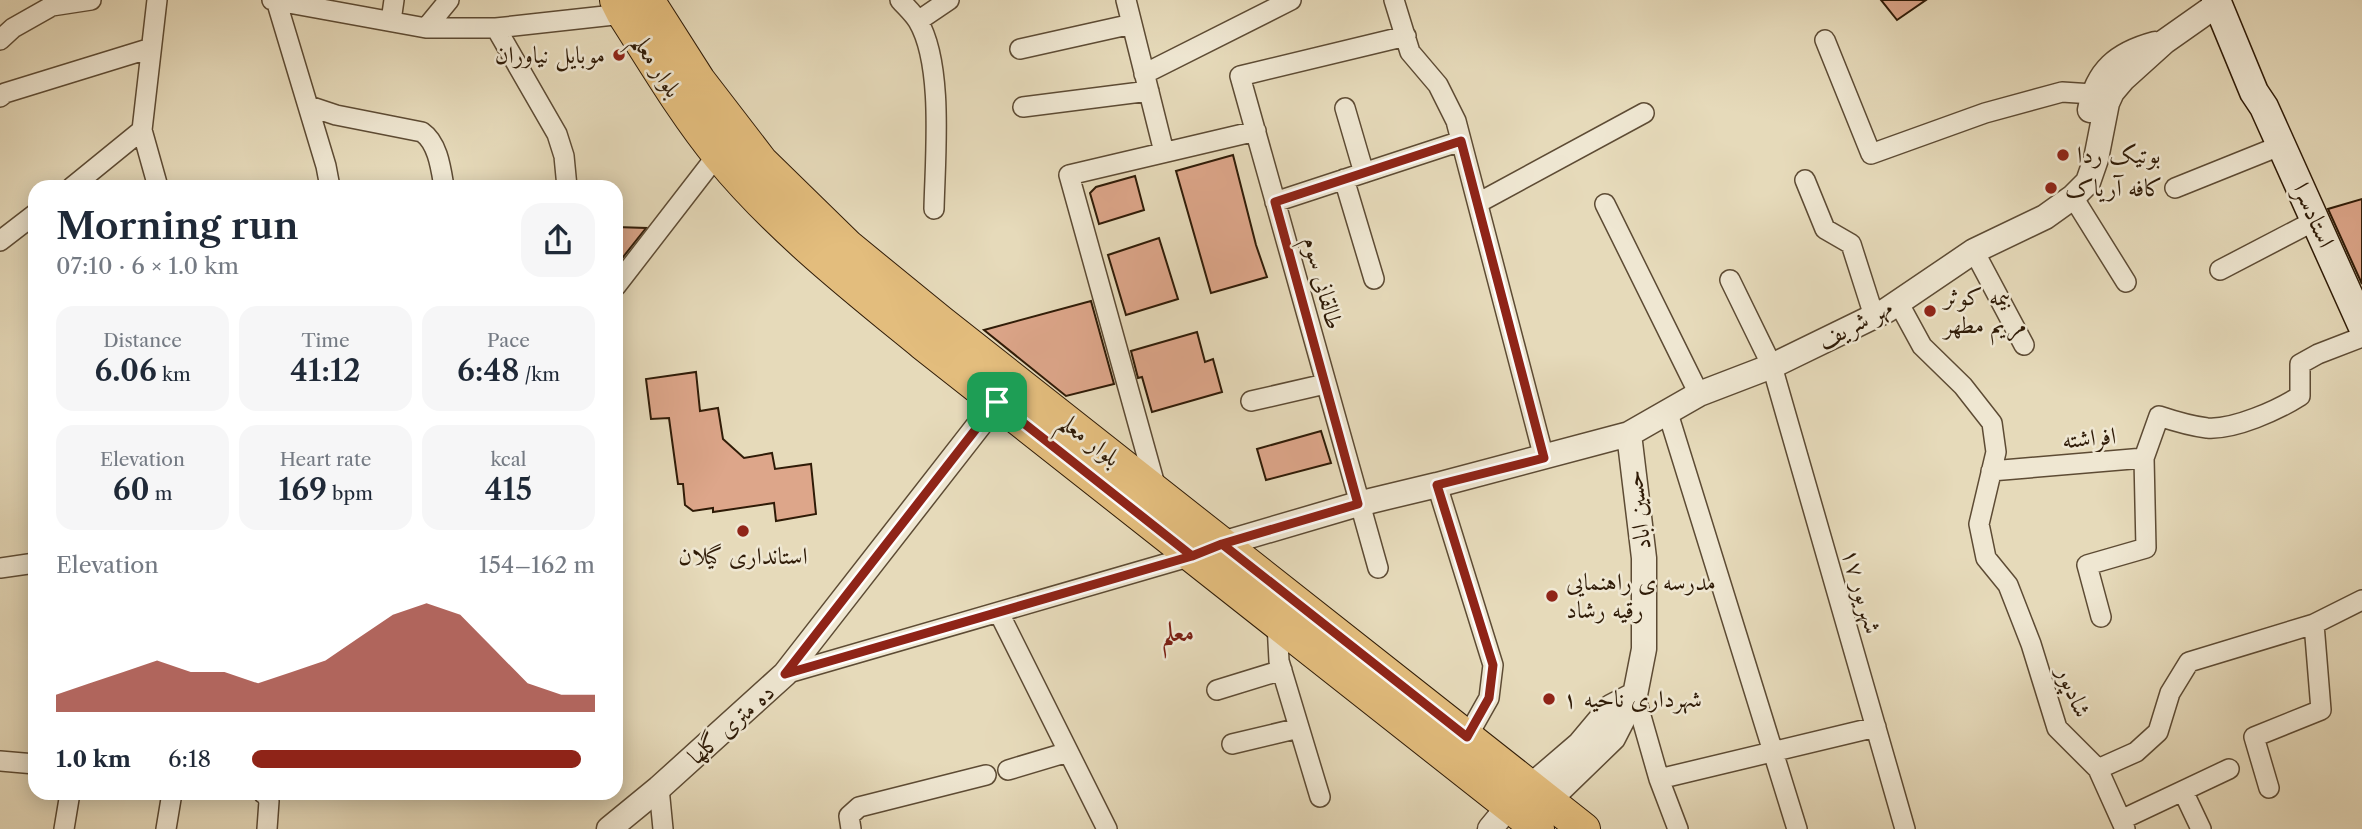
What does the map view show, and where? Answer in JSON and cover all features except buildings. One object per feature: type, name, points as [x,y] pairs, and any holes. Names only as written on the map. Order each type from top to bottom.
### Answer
[{"type":"main road","name":"استادسرا","points":[[2221,1],[2265,87],[2264,107],[2316,220],[2356,292],[2362,325]]},
{"type":"main road","name":"بلوار معلم","points":[[641,4],[676,97],[741,181],[829,267],[1277,623],[1523,814],[1584,829]]},
{"type":"main road","name":"بلوار معلم","points":[[641,4],[762,162],[848,246],[1467,737],[1523,814]]},
{"type":"main road","points":[[1192,556],[1222,544]]},
{"type":"street","points":[[0,40],[13,28],[52,6],[91,0]]},
{"type":"street","points":[[156,180],[142,130],[157,0]]},
{"type":"street","points":[[328,180],[309,106],[275,0],[426,28],[496,28],[641,4]]},
{"type":"street","points":[[391,21],[394,0]]},
{"type":"street","points":[[426,28],[449,0]]},
{"type":"street","points":[[900,0],[918,21],[931,55],[935,113],[934,209]]},
{"type":"street","points":[[918,21],[949,0]]},
{"type":"street","points":[[1126,0],[1164,152]]},
{"type":"street","points":[[1023,107],[1146,82],[1291,0]]},
{"type":"street","points":[[1394,0],[1410,52],[1438,85],[1456,121],[1544,458]]},
{"type":"street","name":"مهر شریف","points":[[1222,544],[1358,504],[1629,434],[1699,394],[1772,366],[1874,316],[1974,251],[2045,217],[2073,197],[2088,181],[2096,159],[2100,99],[2164,42],[2221,1]]},
{"type":"street","points":[[1020,49],[1132,24]]},
{"type":"street","points":[[496,28],[557,134],[564,156],[566,180]]},
{"type":"street","name":"طالقانی سوم","points":[[1378,568],[1240,76],[1406,36]]},
{"type":"street","points":[[1825,40],[1871,154],[1985,113],[2062,92],[2100,99]]},
{"type":"street","points":[[0,97],[5,93],[150,48]]},
{"type":"street","points":[[309,106],[335,115],[422,132],[429,136],[433,145],[442,180]]},
{"type":"street","points":[[1345,107],[1364,173]]},
{"type":"street","points":[[1478,203],[1644,113]]},
{"type":"street","points":[[81,180],[142,130]]},
{"type":"street","points":[[1157,493],[1069,175],[1256,131]]},
{"type":"street","points":[[1275,202],[1461,141]]},
{"type":"street","points":[[2175,188],[2282,145]]},
{"type":"street","points":[[623,277],[718,154]]},
{"type":"street","points":[[1344,179],[1374,279]]},
{"type":"street","points":[[1805,180],[1825,229],[1851,244],[1874,316]]},
{"type":"street","points":[[2073,197],[2126,282]]},
{"type":"street","points":[[1605,204],[1699,394]]},
{"type":"street","points":[[0,241],[28,219]]},
{"type":"street","points":[[2220,270],[2316,220]]},
{"type":"street","points":[[1974,251],[2024,345]]},
{"type":"street","name":"۱۷ شهریور","points":[[1730,280],[1772,366],[1905,829]]},
{"type":"street","points":[[1898,302],[1922,346],[1964,386],[1992,423],[1996,452],[1991,471]]},
{"type":"street","name":"افراشته","points":[[1991,471],[2144,458],[2159,416],[2209,428],[2248,421],[2282,408],[2300,396],[2300,364],[2362,337]]},
{"type":"street","points":[[1251,401],[1325,384]]},
{"type":"street","points":[[785,674],[997,402]]},
{"type":"street","points":[[1667,410],[1797,829]]},
{"type":"street","name":"حسین اباد","points":[[1523,814],[1576,773],[1613,738],[1634,695],[1644,649],[1644,558],[1629,434]]},
{"type":"street","points":[[2101,617],[2087,565],[2146,548],[2144,458]]},
{"type":"street","name":"شادپور","points":[[1991,471],[1979,524],[1986,558],[2008,585],[2031,644],[2057,728],[2098,769],[2124,825]]},
{"type":"street","points":[[1437,485],[1493,665],[1489,698],[1467,737]]},
{"type":"street","points":[[1270,581],[1262,560],[1264,544],[1271,530]]},
{"type":"street","name":"ده متری گلها","points":[[609,829],[659,788],[785,674],[1192,556]]},
{"type":"street","points":[[0,568],[28,564]]},
{"type":"street","points":[[2098,769],[2136,752],[2158,732],[2170,693],[2189,663],[2315,624],[2362,600]]},
{"type":"street","points":[[999,613],[1107,829]]},
{"type":"street","points":[[1277,623],[1282,670],[1320,797]]},
{"type":"street","points":[[2269,788],[2254,737],[2321,710],[2315,624]]},
{"type":"street","points":[[1217,690],[1282,670]]},
{"type":"street","points":[[1523,814],[1611,707],[1634,695],[1678,829]]},
{"type":"street","points":[[1660,779],[1875,727]]},
{"type":"street","points":[[1232,744],[1299,728]]},
{"type":"street","points":[[1008,770],[1068,752]]},
{"type":"street","points":[[0,761],[28,763]]},
{"type":"street","points":[[2124,825],[2183,791],[2229,769]]},
{"type":"street","points":[[851,829],[849,816],[859,807],[986,775]]},
{"type":"street","points":[[659,788],[663,829]]},
{"type":"street","points":[[2183,791],[2201,829]]},
{"type":"street","points":[[64,829],[69,800]]},
{"type":"street","points":[[166,829],[171,800]]},
{"type":"street","points":[[267,829],[269,800]]},
{"type":"place","name":"موبایل نیاوران","points":[[619,55]]},
{"type":"place","name":"بوتیک ردا","points":[[2063,155]]},
{"type":"place","name":"کافه آریاک","points":[[2051,188]]},
{"type":"place","name":"بیمه کوثر مریم مطهر","points":[[1930,311]]},
{"type":"place","name":"استانداری گیلان","points":[[743,531]]},
{"type":"place","name":"مدرسه ی راهنمایی رقیه رشاد","points":[[1552,596]]},
{"type":"place","name":"شهرداری ناحیه ۱","points":[[1549,699]]},
{"type":"district","name":"معلم","points":[[1178,632]]},
{"type":"route","points":[[997,402],[785,674],[1192,556],[1211,548],[1222,544],[1358,504],[1275,202],[1461,141],[1497,270],[1544,458],[1437,485],[1493,665],[1489,698],[1467,737],[1222,544],[1192,556],[997,402]]}]
